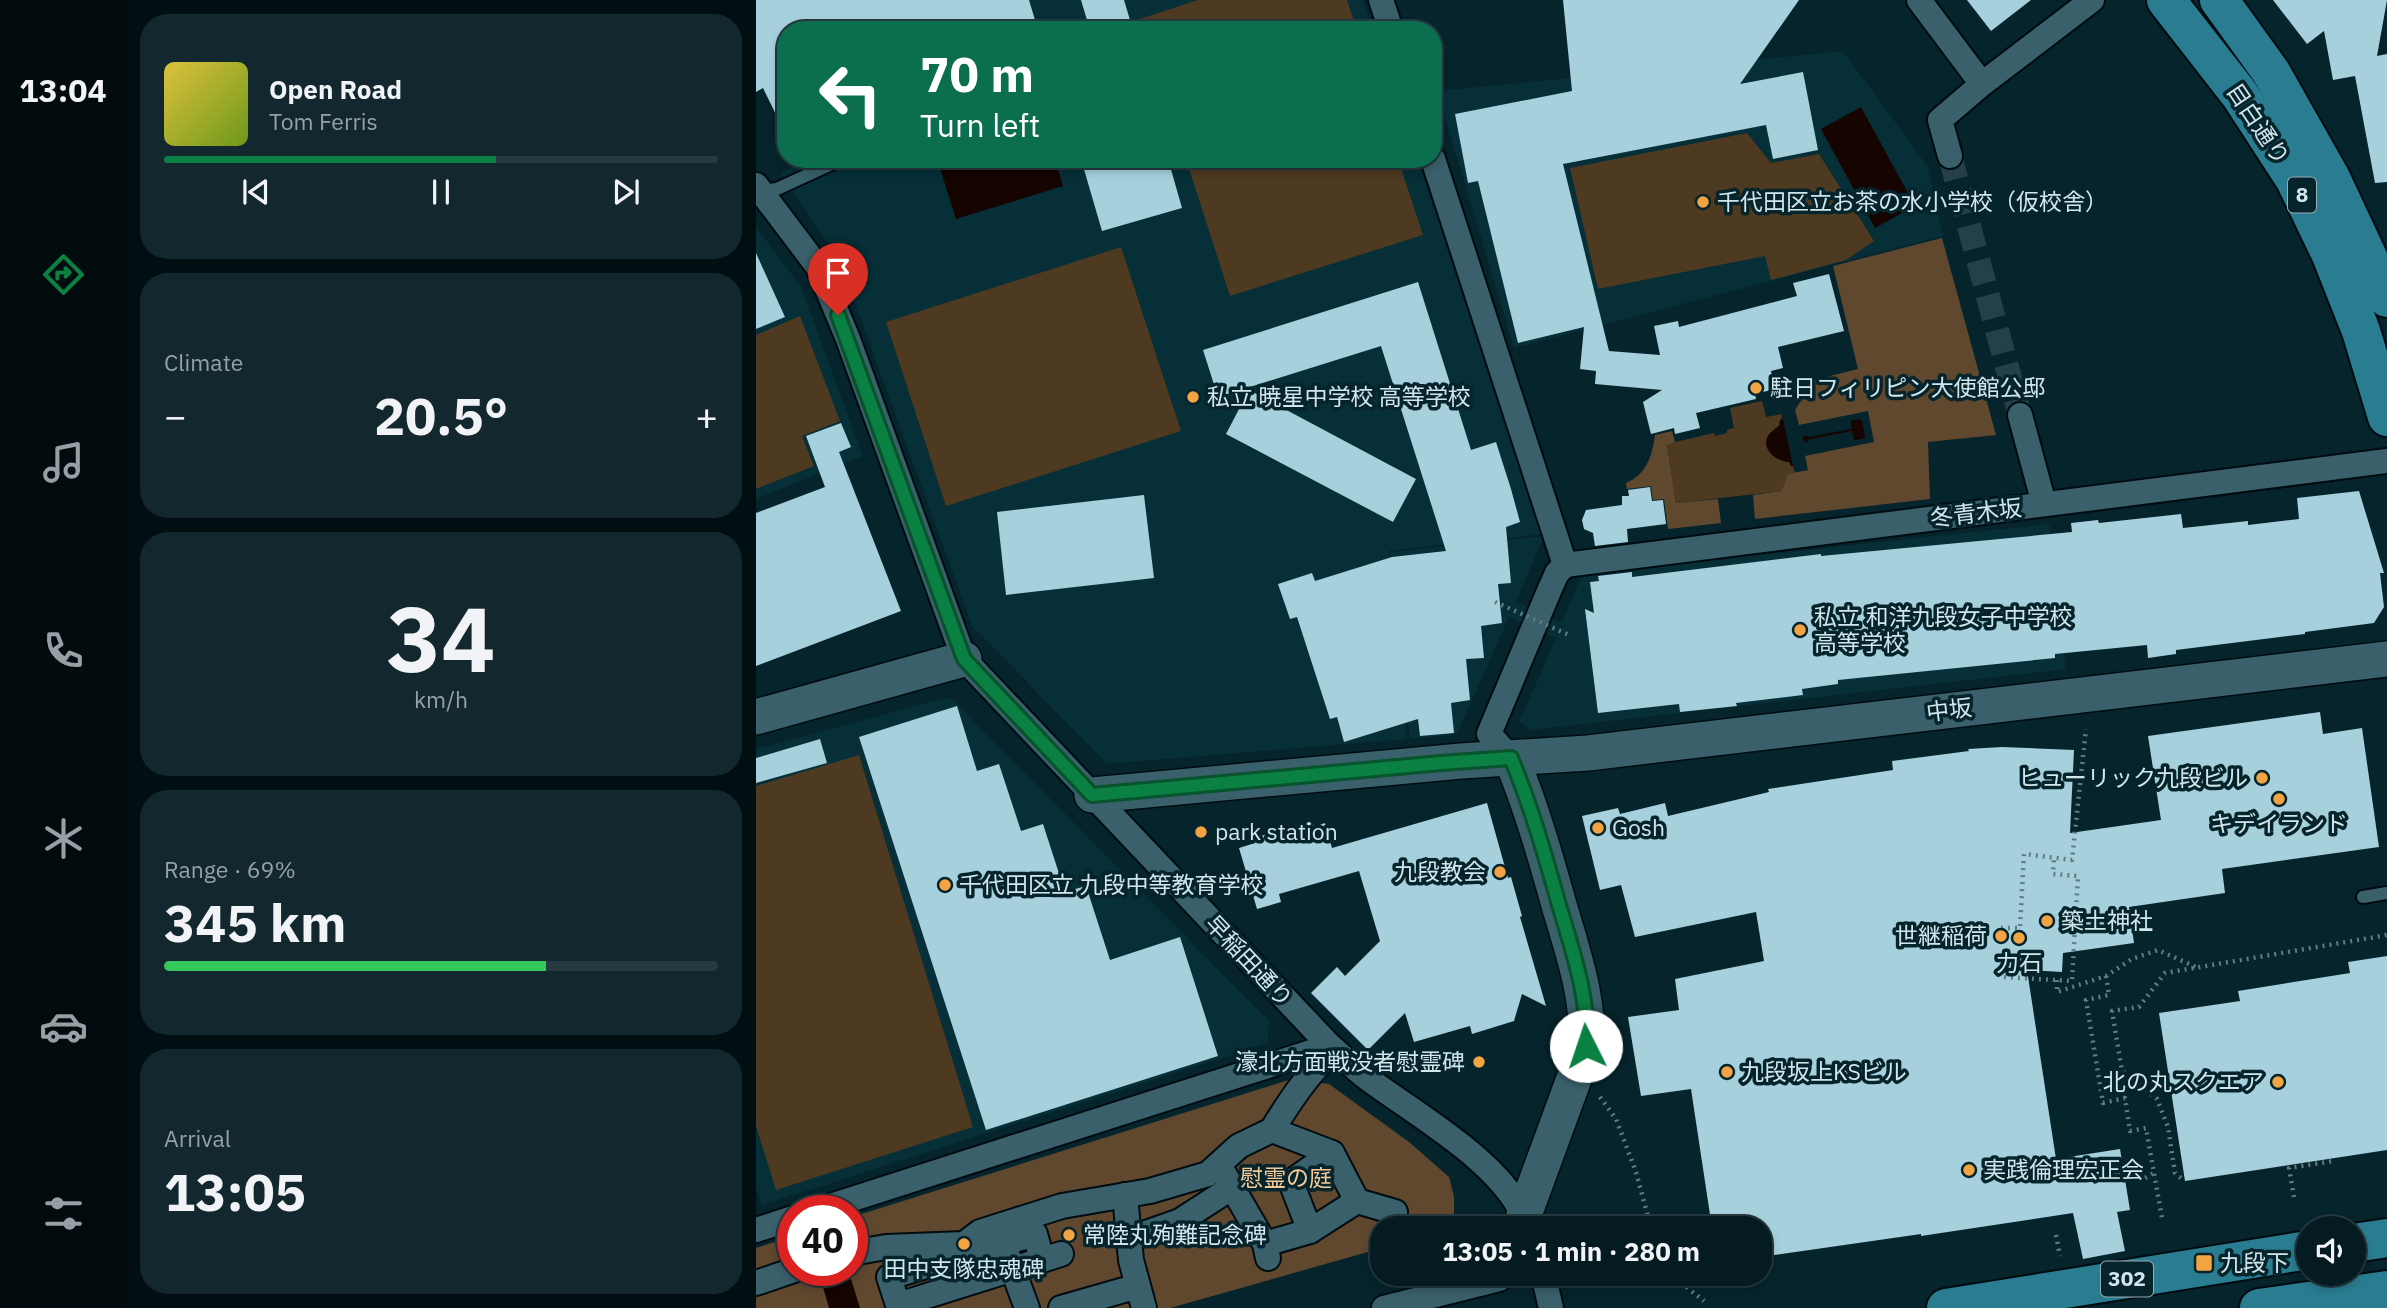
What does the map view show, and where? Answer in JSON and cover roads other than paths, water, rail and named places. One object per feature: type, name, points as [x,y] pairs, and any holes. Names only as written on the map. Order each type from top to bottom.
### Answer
[{"type":"main road","name":"目白通り","points":[[2166,0],[2240,95],[2295,180],[2331,255],[2361,331],[2387,417]]},
{"type":"main road","name":"目白通り","points":[[2219,0],[2271,72],[2331,178],[2376,247],[2387,298]]},
{"type":"main road","points":[[2366,1241],[2387,1238]]},
{"type":"main road","name":"302","points":[[1946,1308],[2296,1252]]},
{"type":"main road","points":[[2259,1308],[2387,1290]]},
{"type":"street","points":[[1381,0],[1388,21]]},
{"type":"street","points":[[1919,0],[1982,84]]},
{"type":"street","points":[[1950,156],[1940,120],[1982,84],[2092,0]]},
{"type":"street","points":[[1436,168],[1565,565],[1557,573],[1489,734],[1511,758],[1529,801],[1577,966],[1587,1032],[1586,1046],[1529,1216]]},
{"type":"street","name":"早稲田通り","points":[[758,188],[818,267],[848,339],[964,659],[1332,1048],[1364,1076],[1472,1154],[1499,1177],[1523,1216]]},
{"type":"street","points":[[2020,415],[2044,504]]},
{"type":"street","name":"冬青木坂","points":[[1565,565],[2387,461]]},
{"type":"street","points":[[756,717],[964,659]]},
{"type":"street","name":"中坂","points":[[1092,795],[1451,762],[1588,753],[2387,659]]},
{"type":"street","points":[[868,1251],[886,1247],[964,1244],[980,1232],[1062,1206],[1150,1191],[1208,1174],[1240,1146],[1272,1130],[1291,1098],[1332,1048]]},
{"type":"street","points":[[866,1195],[1332,1048]]},
{"type":"street","points":[[1272,1130],[1332,1153],[1357,1201],[1395,1212]]},
{"type":"street","points":[[1310,1231],[1291,1182],[1332,1153]]},
{"type":"street","points":[[1219,1164],[1266,1251],[1310,1231],[1357,1201]]},
{"type":"street","points":[[1129,1239],[1180,1221],[1231,1188]]},
{"type":"street","points":[[1061,1308],[1141,1297],[1131,1260],[1125,1195]]},
{"type":"street","points":[[757,1225],[777,1221]]},
{"type":"street","points":[[1035,1234],[1051,1257],[898,1306],[889,1277],[1003,1243],[1035,1234]]},
{"type":"street","points":[[1003,1243],[1027,1308]]},
{"type":"street","points":[[967,1254],[977,1280]]},
{"type":"street","points":[[932,1265],[942,1291]]},
{"type":"street","points":[[756,1283],[777,1276]]},
{"type":"street","points":[[1384,1308],[1471,1286]]},
{"type":"street","points":[[1546,1286],[1551,1308]]},
{"type":"lane","points":[[758,188],[777,189],[822,168]]},
{"type":"lane","points":[[2363,897],[2387,893]]},
{"type":"tunnel","points":[[1950,156],[2020,415]]},
{"type":"place","name":"千代田区立お茶の水小学校（仮校舎）","points":[[1703,202]]},
{"type":"place","name":"駐日フィリピン大使館公邸","points":[[1756,388]]},
{"type":"place","name":"私立 暁星中学校 高等学校","points":[[1193,397]]},
{"type":"place","name":"私立 和洋九段女子中学校 高等学校","points":[[1800,630]]},
{"type":"place","name":"ヒューリック九段ビル","points":[[2262,778]]},
{"type":"place","name":"キデイランド","points":[[2279,799]]},
{"type":"place","name":"Gosh","points":[[1598,828]]},
{"type":"place","name":"park station","points":[[1201,832]]},
{"type":"place","name":"九段教会","points":[[1500,872]]},
{"type":"place","name":"千代田区立 九段中等教育学校","points":[[945,885]]},
{"type":"place","name":"築土神社","points":[[2047,921]]},
{"type":"place","name":"世継稲荷","points":[[2001,936]]},
{"type":"place","name":"力石","points":[[2019,938]]},
{"type":"place","name":"濠北方面戦没者慰霊碑","points":[[1479,1062]]},
{"type":"place","name":"九段坂上KSビル","points":[[1727,1072]]},
{"type":"place","name":"北の丸スクエア","points":[[2278,1082]]},
{"type":"place","name":"実践倫理宏正会","points":[[1969,1170]]},
{"type":"place","name":"常陸丸殉難記念碑","points":[[1069,1235]]},
{"type":"place","name":"田中支隊忠魂碑","points":[[964,1244]]},
{"type":"place","name":"九段下","points":[[2204,1263]]},
{"type":"park label","name":"慰霊の庭","points":[[1286,1178]]}]
